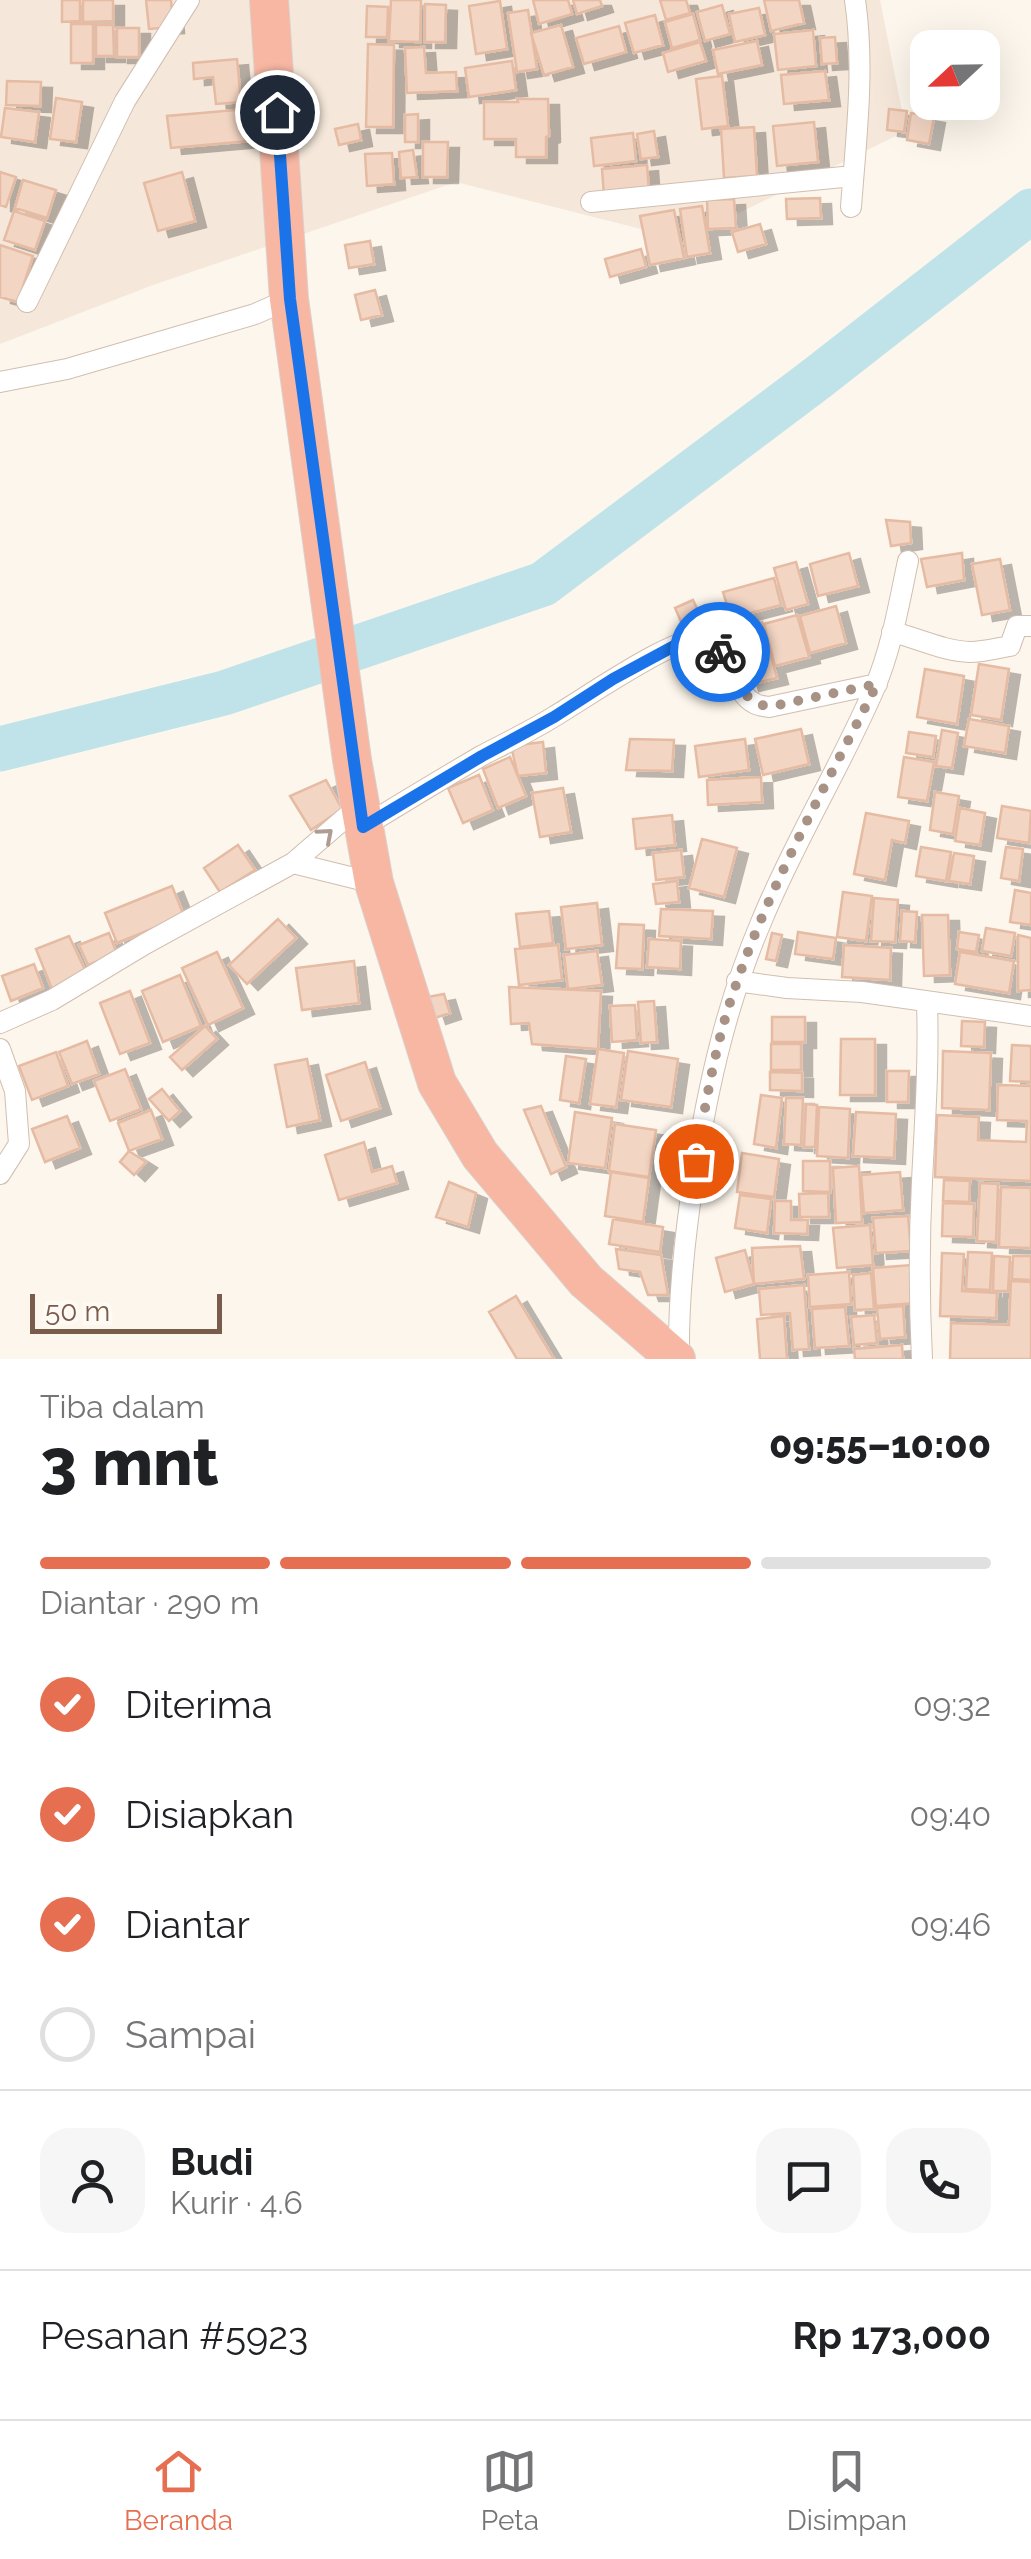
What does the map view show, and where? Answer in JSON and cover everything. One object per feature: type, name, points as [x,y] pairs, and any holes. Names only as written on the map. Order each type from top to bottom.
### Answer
[{"type":"highway","points":[[269,0],[290,299],[352,760],[374,883],[437,1082],[480,1155],[586,1282],[678,1359]]},
{"type":"street","points":[[27,302],[125,101],[190,0]]},
{"type":"street","points":[[851,207],[858,105],[855,0]]},
{"type":"street","points":[[591,202],[853,176]]},
{"type":"street","points":[[0,382],[67,369],[255,314],[290,299]]},
{"type":"street","points":[[678,1359],[682,1260],[691,1192],[706,1099],[737,981],[764,915],[877,684],[908,561]]},
{"type":"street","points":[[892,632],[938,647],[972,652],[1010,646],[1017,626],[1031,626]]},
{"type":"street","points":[[0,1023],[52,1000],[293,863],[361,816],[554,717],[676,645],[698,638],[709,641],[719,650],[742,692],[753,703],[769,707],[877,684]]},
{"type":"street","points":[[293,863],[374,883]]},
{"type":"street","points":[[737,981],[862,992],[1031,1016]]},
{"type":"street","points":[[922,1359],[922,1185],[929,1056],[926,1002]]},
{"type":"street","points":[[0,1049],[15,1090],[19,1144],[0,1174]]},
{"type":"shaded area","points":[[0,0],[880,0],[906,131],[684,240],[456,182],[153,285],[0,344]]},
{"type":"building","points":[[62,0],[80,0],[80,21],[62,22]]},
{"type":"building","points":[[83,0],[113,0],[113,21],[83,22]]},
{"type":"building","points":[[146,0],[171,0],[173,27],[149,29]]},
{"type":"building","points":[[391,0],[421,0],[420,42],[389,41]]},
{"type":"building","points":[[533,0],[568,0],[572,14],[539,24]]},
{"type":"building","points":[[573,0],[600,0],[602,6],[577,14]]},
{"type":"building","points":[[660,0],[686,0],[690,13],[666,20]]},
{"type":"building","points":[[764,0],[799,0],[804,23],[771,31]]},
{"type":"building","points":[[500,1],[507,49],[476,54],[469,6]]},
{"type":"building","points":[[425,4],[446,5],[445,42],[425,42]]},
{"type":"building","points":[[722,5],[730,34],[705,41],[697,12]]},
{"type":"building","points":[[367,6],[388,7],[387,37],[366,37]]},
{"type":"building","points":[[759,8],[765,35],[735,42],[729,14]]},
{"type":"building","points":[[528,10],[537,69],[517,72],[508,13]]},
{"type":"building","points":[[693,14],[700,40],[672,48],[665,22]]},
{"type":"building","points":[[655,15],[663,45],[634,53],[625,23]]},
{"type":"building","points":[[71,24],[93,24],[93,63],[71,63]]},
{"type":"building","points":[[96,25],[113,25],[114,56],[96,56]]},
{"type":"building","points":[[561,25],[573,67],[544,75],[531,33]]},
{"type":"building","points":[[619,26],[626,52],[584,64],[576,38]]},
{"type":"building","points":[[117,28],[139,28],[139,57],[117,57]]},
{"type":"building","points":[[813,30],[816,66],[778,70],[774,34]]},
{"type":"building","points":[[835,37],[837,63],[822,64],[820,38]]},
{"type":"building","points":[[757,41],[762,65],[718,74],[713,50]]},
{"type":"building","points":[[700,42],[706,61],[668,72],[663,53]]},
{"type":"building","points":[[368,44],[394,45],[393,127],[366,127]]},
{"type":"building","points":[[424,47],[426,73],[456,72],[457,91],[407,93],[405,48]]},
{"type":"building","points":[[237,59],[241,102],[216,104],[213,77],[194,79],[193,63]]},
{"type":"building","points":[[512,61],[516,90],[469,97],[465,68]]},
{"type":"building","points":[[825,71],[829,100],[784,104],[781,75]]},
{"type":"building","points":[[722,76],[728,126],[702,129],[696,79]]},
{"type":"building","points":[[7,81],[41,82],[40,106],[6,105]]},
{"type":"building","points":[[56,98],[82,102],[76,142],[50,139]]},
{"type":"building","points":[[517,99],[548,99],[546,157],[516,157],[516,139],[484,139],[484,102],[518,102]]},
{"type":"building","points":[[5,108],[39,112],[35,142],[1,137]]},
{"type":"building","points":[[247,109],[249,141],[171,148],[167,116]]},
{"type":"building","points":[[889,109],[907,111],[904,132],[887,130]]},
{"type":"building","points":[[418,114],[418,142],[405,142],[405,115]]},
{"type":"building","points":[[910,120],[933,120],[929,144],[907,140]]},
{"type":"building","points":[[814,122],[818,162],[777,166],[773,126]]},
{"type":"building","points":[[358,124],[361,140],[339,145],[335,129]]},
{"type":"building","points":[[754,127],[757,176],[724,178],[721,129]]},
{"type":"building","points":[[654,131],[658,157],[641,159],[637,134]]},
{"type":"building","points":[[633,133],[636,161],[594,166],[591,138]]},
{"type":"building","points":[[423,142],[448,142],[447,177],[423,177]]},
{"type":"building","points":[[413,150],[417,177],[401,178],[399,152]]},
{"type":"building","points":[[392,153],[394,184],[367,186],[365,154]]},
{"type":"building","points":[[647,165],[649,192],[604,196],[602,169]]},
{"type":"building","points":[[0,172],[16,177],[6,207],[0,205]]},
{"type":"building","points":[[182,172],[195,221],[158,231],[144,183]]},
{"type":"building","points":[[23,180],[56,190],[47,218],[15,208]]},
{"type":"building","points":[[820,198],[821,218],[787,219],[786,199]]},
{"type":"building","points":[[734,199],[736,228],[708,229],[707,200]]},
{"type":"building","points":[[702,206],[710,253],[687,257],[680,209]]},
{"type":"building","points":[[674,210],[684,258],[650,265],[640,216]]},
{"type":"building","points":[[14,211],[45,221],[35,250],[4,240]]},
{"type":"building","points":[[760,224],[766,244],[738,252],[732,232]]},
{"type":"building","points":[[370,241],[374,264],[349,268],[345,245]]},
{"type":"building","points":[[0,245],[33,256],[18,302],[0,297]]},
{"type":"building","points":[[641,249],[646,267],[610,277],[605,259]]},
{"type":"building","points":[[375,290],[382,315],[361,320],[355,295]]},
{"type":"building","points":[[886,520],[910,522],[911,543],[891,546]]},
{"type":"building","points":[[849,553],[858,586],[818,596],[810,564]]},
{"type":"building","points":[[962,553],[964,580],[927,587],[921,559]]},
{"type":"building","points":[[1000,559],[1010,610],[982,615],[972,564]]},
{"type":"building","points":[[796,562],[808,604],[786,610],[774,568]]},
{"type":"building","points":[[774,578],[781,605],[731,618],[723,592]]},
{"type":"building","points":[[693,600],[705,625],[687,635],[675,608]]},
{"type":"building","points":[[836,606],[846,643],[810,653],[800,616]]},
{"type":"building","points":[[797,615],[809,657],[775,666],[764,624]]},
{"type":"building","points":[[762,622],[777,678],[748,685],[733,630]]},
{"type":"building","points":[[979,664],[1009,669],[1001,720],[971,715]]},
{"type":"building","points":[[925,669],[964,676],[957,724],[917,717]]},
{"type":"building","points":[[969,719],[1009,726],[1005,753],[964,746]]},
{"type":"building","points":[[801,729],[809,764],[763,775],[755,739]]},
{"type":"building","points":[[942,730],[958,733],[952,768],[936,766]]},
{"type":"building","points":[[909,732],[936,736],[933,757],[906,753]]},
{"type":"building","points":[[630,739],[674,740],[672,771],[626,770]]},
{"type":"building","points":[[745,739],[749,770],[699,777],[695,746]]},
{"type":"building","points":[[543,742],[546,773],[518,776],[511,746]]},
{"type":"building","points":[[510,757],[526,796],[498,808],[483,769]]},
{"type":"building","points":[[904,757],[934,762],[927,801],[898,797]]},
{"type":"building","points":[[479,775],[493,810],[463,823],[448,788]]},
{"type":"building","points":[[761,777],[762,802],[708,805],[707,780]]},
{"type":"building","points":[[326,780],[342,809],[311,830],[290,796]]},
{"type":"building","points":[[563,788],[571,832],[540,837],[532,793]]},
{"type":"building","points":[[935,792],[959,796],[953,834],[930,830]]},
{"type":"building","points":[[1002,806],[1031,811],[1029,843],[997,838]]},
{"type":"building","points":[[960,808],[985,813],[980,845],[955,841]]},
{"type":"building","points":[[866,813],[909,821],[905,843],[892,840],[885,880],[854,874]]},
{"type":"building","points":[[672,815],[675,845],[636,849],[633,819]]},
{"type":"building","points":[[702,839],[737,848],[724,897],[689,888]]},
{"type":"building","points":[[238,845],[255,870],[220,892],[204,868]]},
{"type":"building","points":[[921,847],[951,852],[946,881],[916,876]]},
{"type":"building","points":[[1006,847],[1023,849],[1019,881],[1001,878]]},
{"type":"building","points":[[681,850],[684,877],[656,880],[653,853]]},
{"type":"building","points":[[954,853],[974,856],[970,884],[949,881]]},
{"type":"building","points":[[677,881],[679,902],[656,904],[653,884]]},
{"type":"building","points":[[172,886],[184,916],[117,943],[105,913]]},
{"type":"building","points":[[1015,890],[1031,893],[1031,925],[1010,922]]},
{"type":"building","points":[[843,892],[872,896],[866,941],[837,937]]},
{"type":"building","points":[[874,898],[898,900],[895,942],[871,941]]},
{"type":"building","points":[[597,903],[602,945],[566,949],[561,907]]},
{"type":"building","points":[[661,909],[713,911],[711,939],[659,936]]},
{"type":"building","points":[[549,911],[553,943],[520,947],[516,914]]},
{"type":"building","points":[[902,911],[917,912],[915,942],[900,941]]},
{"type":"building","points":[[922,915],[948,915],[950,975],[924,976]]},
{"type":"building","points":[[278,919],[296,938],[247,984],[229,965]]},
{"type":"building","points":[[619,924],[644,925],[642,969],[616,968]]},
{"type":"building","points":[[986,928],[1015,933],[1011,956],[982,951]]},
{"type":"building","points":[[798,932],[836,938],[833,959],[795,954]]},
{"type":"building","points":[[959,932],[979,935],[976,952],[957,949]]},
{"type":"building","points":[[109,933],[117,954],[88,965],[79,945]]},
{"type":"building","points":[[772,933],[782,935],[776,961],[766,959]]},
{"type":"building","points":[[1018,935],[1031,938],[1031,990],[1018,991]]},
{"type":"building","points":[[69,936],[86,972],[52,989],[36,949]]},
{"type":"building","points":[[649,939],[681,941],[680,969],[647,967]]},
{"type":"building","points":[[558,945],[562,980],[519,985],[515,949]]},
{"type":"building","points":[[844,945],[891,948],[890,980],[842,977]]},
{"type":"building","points":[[597,951],[602,985],[568,989],[564,955]]},
{"type":"building","points":[[217,952],[243,1008],[208,1025],[182,968]]},
{"type":"building","points":[[960,952],[1014,961],[1009,993],[955,984]]},
{"type":"building","points":[[354,961],[359,1003],[302,1010],[296,968]]},
{"type":"building","points":[[34,964],[43,988],[11,1001],[2,976]]},
{"type":"building","points":[[180,975],[201,1026],[163,1042],[142,991]]},
{"type":"building","points":[[509,987],[601,991],[598,1049],[532,1044],[529,1023],[511,1024]]},
{"type":"building","points":[[130,991],[150,1043],[120,1054],[100,1003]]},
{"type":"building","points":[[444,994],[450,1013],[435,1018],[428,997]]},
{"type":"building","points":[[654,1001],[657,1042],[641,1043],[638,1002]]},
{"type":"building","points":[[635,1005],[637,1040],[612,1042],[610,1006]]},
{"type":"building","points":[[772,1017],[805,1017],[805,1042],[772,1042]]},
{"type":"building","points":[[962,1021],[985,1022],[984,1047],[961,1046]]},
{"type":"building","points":[[205,1026],[217,1039],[182,1070],[170,1057]]},
{"type":"building","points":[[841,1039],[875,1039],[875,1095],[840,1095]]},
{"type":"building","points":[[87,1041],[99,1074],[72,1084],[59,1052]]},
{"type":"building","points":[[771,1044],[801,1044],[801,1070],[771,1070]]},
{"type":"building","points":[[1012,1045],[1031,1046],[1031,1082],[1010,1081]]},
{"type":"building","points":[[598,1049],[624,1053],[616,1107],[590,1104]]},
{"type":"building","points":[[628,1051],[678,1059],[671,1107],[621,1100]]},
{"type":"building","points":[[943,1051],[991,1053],[989,1110],[942,1108]]},
{"type":"building","points":[[56,1052],[68,1086],[32,1100],[19,1066]]},
{"type":"building","points":[[566,1056],[586,1059],[579,1103],[560,1100]]},
{"type":"building","points":[[307,1059],[320,1120],[287,1127],[275,1065]]},
{"type":"building","points":[[365,1062],[380,1108],[341,1121],[326,1075]]},
{"type":"building","points":[[125,1069],[141,1109],[110,1121],[94,1081]]},
{"type":"building","points":[[887,1071],[909,1071],[908,1102],[887,1102]]},
{"type":"building","points":[[770,1072],[802,1073],[802,1091],[770,1090]]},
{"type":"building","points":[[998,1085],[1031,1086],[1031,1181],[935,1177],[937,1115],[979,1117],[978,1140],[1026,1142],[1027,1121],[997,1120]]},
{"type":"building","points":[[162,1089],[180,1111],[169,1121],[149,1099]]},
{"type":"building","points":[[761,1095],[782,1098],[776,1148],[754,1144]]},
{"type":"building","points":[[786,1098],[803,1098],[801,1145],[784,1144]]},
{"type":"building","points":[[806,1104],[817,1105],[815,1147],[804,1147]]},
{"type":"building","points":[[541,1106],[566,1167],[551,1174],[524,1110]]},
{"type":"building","points":[[819,1107],[850,1109],[848,1158],[817,1156]]},
{"type":"building","points":[[151,1110],[162,1139],[129,1151],[118,1123]]},
{"type":"building","points":[[575,1112],[612,1118],[605,1168],[568,1163]]},
{"type":"building","points":[[856,1112],[896,1114],[894,1158],[853,1156]]},
{"type":"building","points":[[67,1116],[80,1148],[45,1162],[32,1129]]},
{"type":"building","points":[[615,1124],[656,1130],[649,1177],[609,1171]]},
{"type":"building","points":[[364,1142],[372,1172],[392,1166],[397,1183],[339,1200],[325,1155]]},
{"type":"building","points":[[129,1151],[146,1162],[134,1175],[120,1162]]},
{"type":"building","points":[[742,1153],[779,1159],[774,1197],[737,1192]]},
{"type":"building","points":[[803,1161],[830,1161],[830,1192],[803,1191]]},
{"type":"building","points":[[859,1166],[862,1222],[836,1223],[833,1168]]},
{"type":"building","points":[[611,1172],[649,1178],[643,1222],[605,1216]]},
{"type":"building","points":[[900,1172],[903,1210],[864,1213],[861,1175]]},
{"type":"building","points":[[944,1180],[970,1181],[969,1202],[943,1201]]},
{"type":"building","points":[[449,1182],[476,1193],[468,1227],[436,1217]]},
{"type":"building","points":[[980,1183],[998,1184],[996,1242],[977,1241]]},
{"type":"building","points":[[1001,1187],[1031,1188],[1031,1248],[999,1247]]},
{"type":"building","points":[[828,1193],[829,1217],[800,1217],[799,1194]]},
{"type":"building","points":[[740,1195],[771,1199],[767,1233],[735,1228]]},
{"type":"building","points":[[775,1201],[791,1201],[791,1220],[808,1220],[807,1234],[774,1233]]},
{"type":"building","points":[[943,1203],[974,1204],[973,1237],[942,1236]]},
{"type":"building","points":[[908,1216],[911,1251],[876,1253],[873,1218]]},
{"type":"building","points":[[613,1219],[663,1227],[660,1252],[609,1244]]},
{"type":"building","points":[[870,1225],[873,1265],[837,1268],[833,1228]]},
{"type":"building","points":[[800,1246],[804,1279],[754,1284],[752,1248]]},
{"type":"building","points":[[616,1249],[661,1255],[668,1295],[648,1295],[640,1272],[619,1269]]},
{"type":"building","points":[[745,1250],[754,1284],[725,1292],[716,1258]]},
{"type":"building","points":[[968,1252],[992,1253],[990,1290],[966,1289]]},
{"type":"building","points":[[942,1253],[964,1254],[962,1291],[997,1293],[996,1318],[940,1316]]},
{"type":"building","points":[[994,1256],[1010,1257],[1008,1291],[993,1291]]},
{"type":"building","points":[[1013,1256],[1031,1256],[1031,1280],[1012,1279]]},
{"type":"building","points":[[912,1265],[916,1303],[876,1306],[873,1268]]},
{"type":"building","points":[[849,1272],[851,1304],[810,1307],[808,1275]]},
{"type":"building","points":[[871,1273],[874,1309],[855,1310],[853,1275]]},
{"type":"building","points":[[1011,1281],[1031,1282],[1031,1359],[950,1359],[951,1323],[1009,1325]]},
{"type":"building","points":[[804,1285],[809,1349],[793,1350],[790,1313],[761,1315],[759,1289]]},
{"type":"building","points":[[516,1296],[554,1359],[517,1359],[489,1312]]},
{"type":"building","points":[[903,1306],[905,1337],[880,1339],[877,1308]]},
{"type":"building","points":[[845,1307],[849,1346],[815,1348],[812,1309]]},
{"type":"building","points":[[874,1315],[877,1343],[854,1345],[851,1317]]},
{"type":"building","points":[[784,1316],[787,1359],[760,1359],[757,1319]]},
{"type":"building","points":[[902,1345],[903,1359],[855,1359],[854,1349]]},
{"type":"waterway","points":[[0,749],[224,693],[543,584],[1031,211]]},
{"type":"way so far","points":[[696,1161],[706,1099],[737,981],[764,915],[877,684],[769,707],[753,703],[742,692],[720,652]]},
{"type":"route","points":[[277,112],[290,299],[363,827],[676,645],[698,638],[709,641],[720,652]]}]
